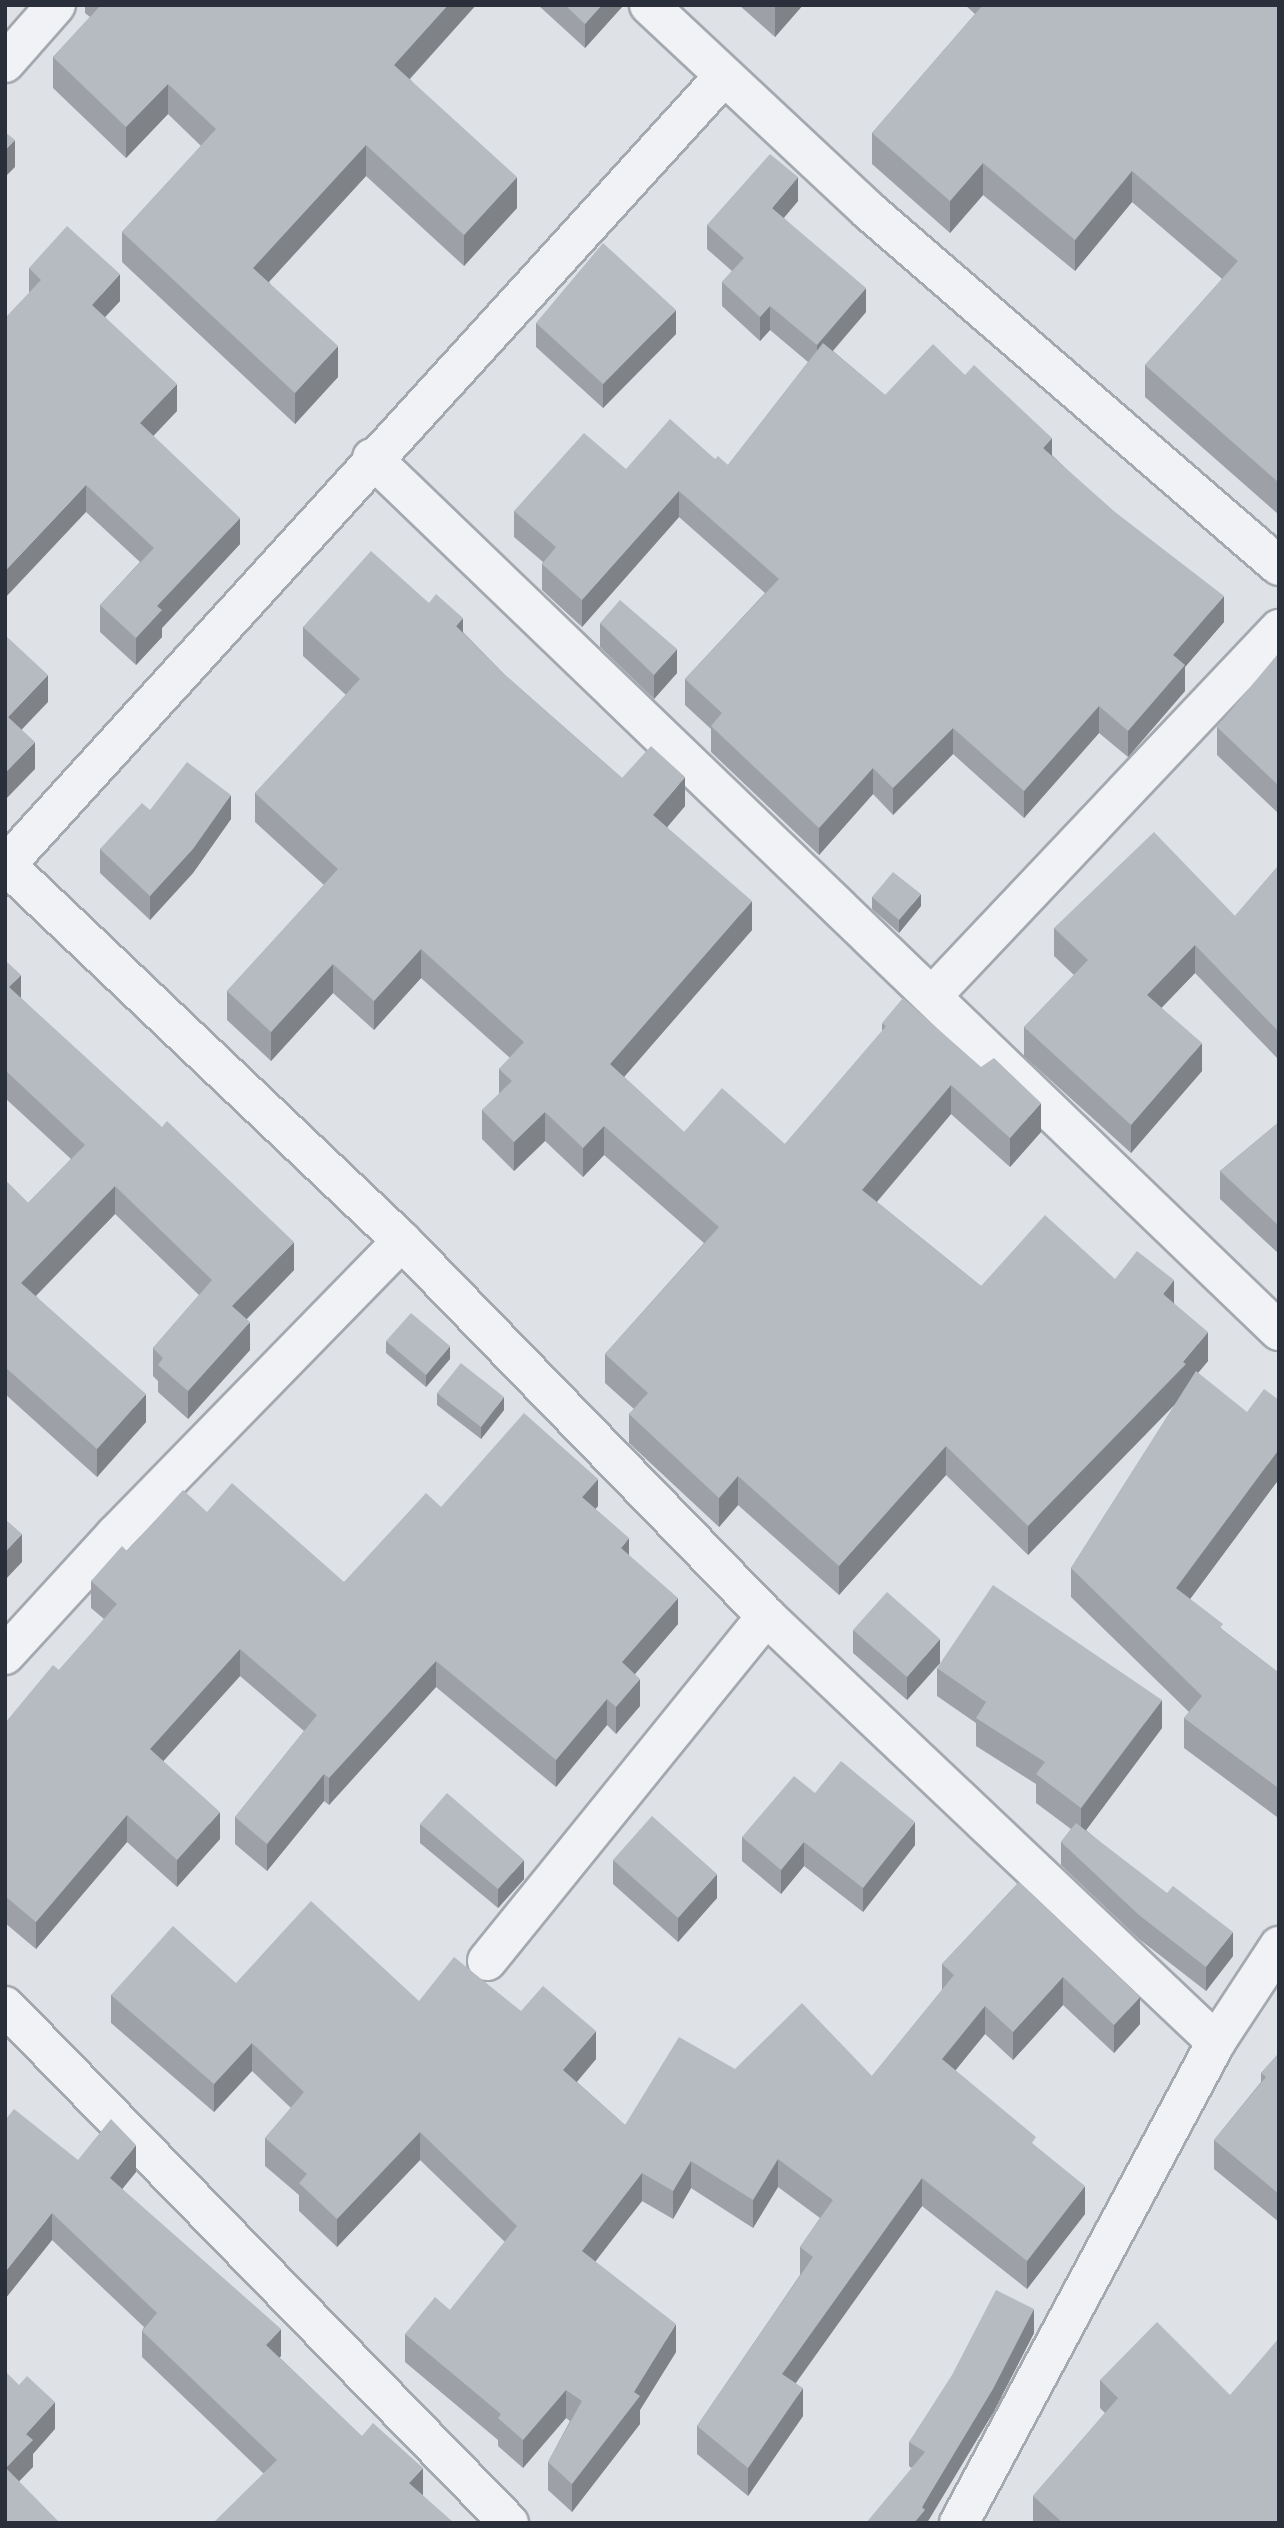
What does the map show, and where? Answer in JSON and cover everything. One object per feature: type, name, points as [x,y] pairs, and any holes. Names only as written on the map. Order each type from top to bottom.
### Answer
[{"type":"street","points":[[5,63],[56,5]]},
{"type":"street","points":[[649,5],[869,211],[1279,566]]},
{"type":"street","points":[[724,76],[372,458],[6,866],[402,1241],[766,1616],[1216,2042]]},
{"type":"street","points":[[372,458],[933,995],[1279,1331]]},
{"type":"street","points":[[933,995],[1279,629]]},
{"type":"street","points":[[5,1655],[114,1535],[402,1241]]},
{"type":"street","points":[[487,1961],[766,1616]]},
{"type":"street","points":[[959,2523],[1216,2042],[1279,1946]]},
{"type":"street","points":[[5,2006],[509,2523]]},
{"type":"building","points":[[101,5],[448,5],[394,65],[517,177],[464,235],[366,145],[253,268],[338,346],[295,393],[122,232],[216,129],[168,84],[126,127],[53,57]]},
{"type":"building","points":[[565,5],[602,5],[585,24]]},
{"type":"building","points":[[983,5],[1279,5],[1279,483],[1145,365],[1238,261],[1132,171],[1075,240],[983,163],[950,201],[872,133]]},
{"type":"building","points":[[5,132],[15,140],[5,150]]},
{"type":"building","points":[[770,154],[798,177],[772,208],[866,288],[817,345],[770,306],[760,317],[722,282],[744,258],[707,225]]},
{"type":"building","points":[[67,226],[120,274],[92,305],[177,384],[140,423],[240,518],[157,606],[162,610],[136,638],[100,605],[154,548],[86,485],[5,571],[5,318],[41,280],[29,268]]},
{"type":"building","points":[[603,243],[676,310],[603,384],[536,323]]},
{"type":"building","points":[[823,343],[885,395],[933,344],[965,375],[974,365],[1052,438],[1043,448],[1115,512],[1224,596],[1173,655],[1185,665],[1128,731],[1099,706],[1024,791],[953,728],[893,788],[873,768],[819,828],[711,726],[722,713],[685,679],[779,579],[679,491],[582,600],[542,564],[556,547],[514,511],[584,433],[626,469],[670,419],[715,459],[718,456],[728,465]]},
{"type":"building","points":[[371,551],[429,603],[436,594],[463,618],[456,626],[505,675],[622,778],[651,746],[685,777],[653,815],[752,901],[610,1064],[684,1132],[722,1088],[785,1144],[886,1026],[882,1023],[903,998],[981,1067],[994,1058],[1041,1103],[1010,1138],[951,1085],[862,1190],[981,1286],[1045,1215],[1115,1279],[1137,1251],[1174,1280],[1163,1294],[1208,1332],[1183,1362],[1186,1364],[1028,1526],[946,1446],[839,1566],[738,1476],[719,1498],[629,1414],[648,1393],[605,1354],[719,1227],[604,1126],[583,1148],[545,1112],[514,1142],[482,1110],[512,1081],[499,1069],[524,1042],[421,949],[374,1001],[333,964],[271,1032],[227,991],[338,869],[255,793],[360,679],[303,627]]},
{"type":"building","points":[[620,600],[677,649],[654,675],[600,623]]},
{"type":"building","points":[[5,635],[48,675],[8,717],[35,742],[5,773]]},
{"type":"building","points":[[1277,655],[1279,656],[1279,786],[1217,727]]},
{"type":"building","points":[[187,762],[231,795],[193,849],[150,896],[100,849],[142,803],[150,810]]},
{"type":"building","points":[[1154,832],[1235,916],[1279,865],[1279,1032],[1195,945],[1147,995],[1202,1043],[1131,1125],[1024,1027],[1088,960],[1054,928]]},
{"type":"building","points":[[893,872],[921,894],[899,920],[872,897]]},
{"type":"building","points":[[5,960],[21,975],[9,987],[162,1127],[167,1121],[294,1242],[232,1306],[250,1322],[188,1391],[158,1365],[163,1358],[153,1348],[212,1280],[115,1186],[21,1283],[146,1394],[97,1449],[5,1367],[5,1180],[28,1203],[85,1145],[5,1070]]},
{"type":"building","points":[[1279,1122],[1279,1226],[1220,1171]]},
{"type":"building","points":[[411,1313],[450,1346],[426,1375],[386,1341]]},
{"type":"building","points":[[461,1363],[504,1397],[481,1427],[437,1393]]},
{"type":"building","points":[[1196,1371],[1247,1412],[1264,1389],[1279,1400],[1279,1449],[1176,1588],[1223,1624],[1220,1628],[1279,1673],[1277,1787],[1184,1718],[1202,1696],[1071,1568]]},
{"type":"building","points":[[524,1413],[598,1479],[582,1497],[629,1538],[621,1548],[678,1598],[622,1662],[640,1679],[616,1707],[607,1699],[556,1760],[436,1661],[329,1778],[324,1774],[267,1844],[235,1817],[317,1715],[240,1649],[150,1749],[220,1812],[177,1860],[127,1815],[36,1922],[5,1896],[5,1723],[53,1665],[59,1670],[117,1604],[91,1581],[122,1546],[127,1551],[183,1490],[207,1512],[232,1483],[344,1582],[426,1493],[441,1507]]},
{"type":"building","points":[[5,1519],[22,1534],[5,1552]]},
{"type":"building","points":[[993,1585],[1162,1700],[1081,1808],[1036,1774],[1045,1762],[976,1718],[986,1702],[937,1668]]},
{"type":"building","points":[[887,1592],[940,1639],[907,1677],[853,1630]]},
{"type":"building","points":[[841,1761],[915,1822],[863,1888],[804,1842],[781,1870],[742,1837],[794,1776],[815,1793]]},
{"type":"building","points":[[447,1793],[524,1860],[498,1889],[420,1824]]},
{"type":"building","points":[[652,1816],[717,1874],[678,1918],[613,1860]]},
{"type":"building","points":[[1076,1823],[1167,1893],[1173,1886],[1233,1932],[1206,1967],[1139,1915],[1061,1842]]},
{"type":"building","points":[[1019,1882],[1140,1997],[1114,2025],[1063,1977],[1013,2032],[985,2006],[942,2059],[1036,2137],[1032,2143],[1085,2186],[1027,2261],[922,2178],[782,2374],[803,2388],[748,2468],[697,2426],[813,2257],[800,2247],[833,2200],[778,2159],[753,2200],[691,2161],[673,2191],[642,2173],[582,2251],[676,2324],[634,2392],[640,2396],[572,2484],[548,2462],[582,2401],[566,2390],[523,2440],[498,2418],[501,2414],[405,2334],[435,2297],[450,2310],[517,2226],[420,2132],[337,2219],[299,2183],[307,2174],[265,2138],[304,2092],[252,2043],[214,2084],[111,1995],[173,1926],[236,1983],[311,1901],[419,2001],[454,1957],[521,2011],[543,1986],[596,2031],[563,2070],[625,2125],[679,2037],[735,2069],[802,2003],[872,2076],[954,1975],[942,1964]]},
{"type":"building","points":[[1279,2053],[1279,2194],[1214,2140],[1266,2077],[1261,2073]]},
{"type":"building","points":[[14,2109],[78,2160],[111,2119],[136,2145],[110,2178],[281,2329],[266,2345],[362,2436],[373,2423],[423,2468],[409,2483],[453,2523],[213,2523],[277,2460],[142,2331],[157,2313],[52,2213],[5,2272],[5,2120]]},
{"type":"building","points":[[996,2290],[1034,2309],[993,2389],[922,2507],[925,2510],[914,2523],[866,2523],[925,2452],[909,2442],[952,2375]]},
{"type":"building","points":[[1157,2322],[1230,2395],[1279,2338],[1279,2523],[1063,2523],[1033,2496],[1118,2398],[1100,2380]]},
{"type":"building","points":[[5,2371],[19,2385],[27,2376],[55,2402],[26,2434],[33,2440],[6,2468],[60,2523],[5,2523]]}]
